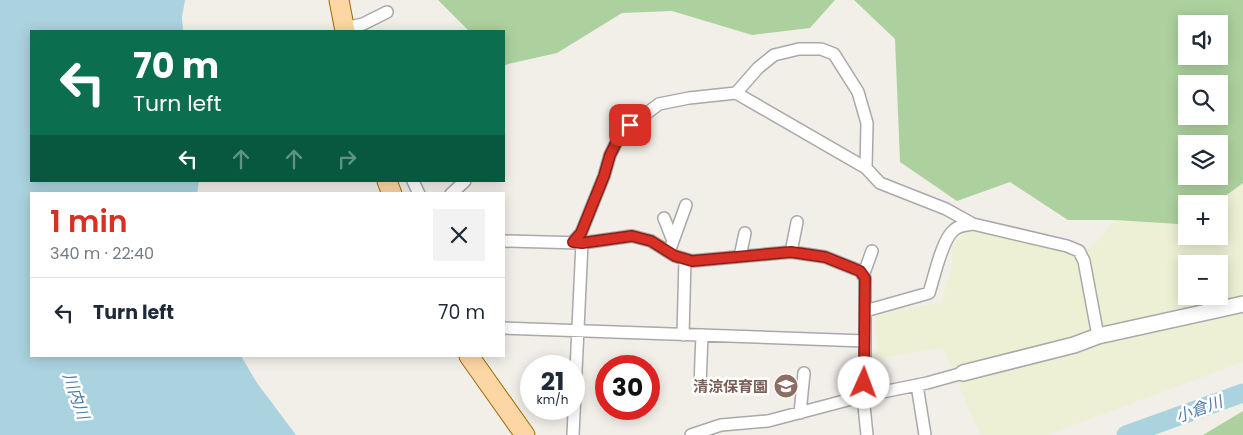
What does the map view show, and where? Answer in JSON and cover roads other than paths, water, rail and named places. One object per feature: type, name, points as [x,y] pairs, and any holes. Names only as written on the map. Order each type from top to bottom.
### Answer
[{"type":"main road","points":[[339,0],[344,30]]},
{"type":"main road","points":[[470,357],[525,435]]},
{"type":"street","points":[[344,30],[363,24],[387,12]]},
{"type":"street","points":[[736,93],[758,68],[774,55],[799,49],[821,49],[834,54],[858,92],[866,123],[866,168]]},
{"type":"street","points":[[573,435],[578,331],[577,242],[604,176],[610,155],[618,139],[630,125],[659,104],[688,98],[736,93],[866,168],[880,183],[946,209],[973,224],[1067,246],[1079,251],[1084,260],[1098,336]]},
{"type":"street","points":[[453,192],[464,182]]},
{"type":"street","points":[[671,247],[686,205]]},
{"type":"street","points":[[664,218],[675,256],[692,261],[791,252],[825,257],[860,271],[864,276]]},
{"type":"street","points":[[791,252],[797,222]]},
{"type":"street","points":[[865,311],[929,293],[946,239],[959,226],[973,224]]},
{"type":"street","points":[[740,256],[745,233]]},
{"type":"street","points":[[505,241],[577,242],[632,236],[671,247]]},
{"type":"street","points":[[867,435],[863,396],[865,371],[864,276],[872,251]]},
{"type":"street","points":[[683,335],[686,259]]},
{"type":"street","points":[[691,435],[721,425],[768,422],[863,396],[917,385],[1074,346],[1098,336],[1243,304]]},
{"type":"street","points":[[505,328],[865,342]]},
{"type":"street","points":[[700,385],[702,336]]},
{"type":"street","points":[[800,413],[804,374]]},
{"type":"street","points":[[917,385],[925,435]]},
{"type":"water","name":"川内川","points":[[0,0],[185,0],[182,17],[183,30],[30,30],[30,182],[199,182],[197,192],[30,192],[30,357],[242,357],[257,383],[296,435],[0,435]]},
{"type":"waterway","name":"小倉川","points":[[1126,435],[1243,393]]},
{"type":"place","name":"清涼保育園","points":[[786,386]]}]
